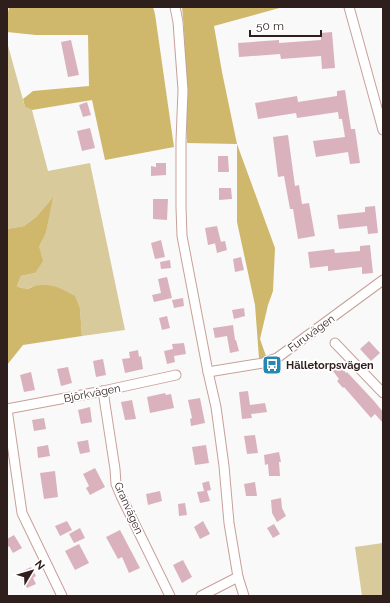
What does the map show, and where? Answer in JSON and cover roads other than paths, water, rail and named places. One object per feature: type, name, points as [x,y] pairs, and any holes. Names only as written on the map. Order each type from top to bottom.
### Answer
[{"type":"street","points":[[175,7],[178,22],[183,90],[181,192],[182,236],[216,407],[221,439],[229,523],[238,577],[244,596]]},
{"type":"street","points":[[349,7],[383,130]]},
{"type":"street","name":"Furuvägen","points":[[208,372],[263,363],[276,358],[383,280]]},
{"type":"street","points":[[335,343],[383,393]]},
{"type":"street","name":"Björkvägen","points":[[7,409],[103,391],[176,375]]},
{"type":"street","name":"Granvägen","points":[[103,391],[115,468],[116,484],[170,596]]},
{"type":"street","points":[[7,409],[22,512],[62,596]]},
{"type":"street","points":[[201,596],[238,577]]},
{"type":"place","name":"Hälletorpsvägen","points":[[272,365]]}]
